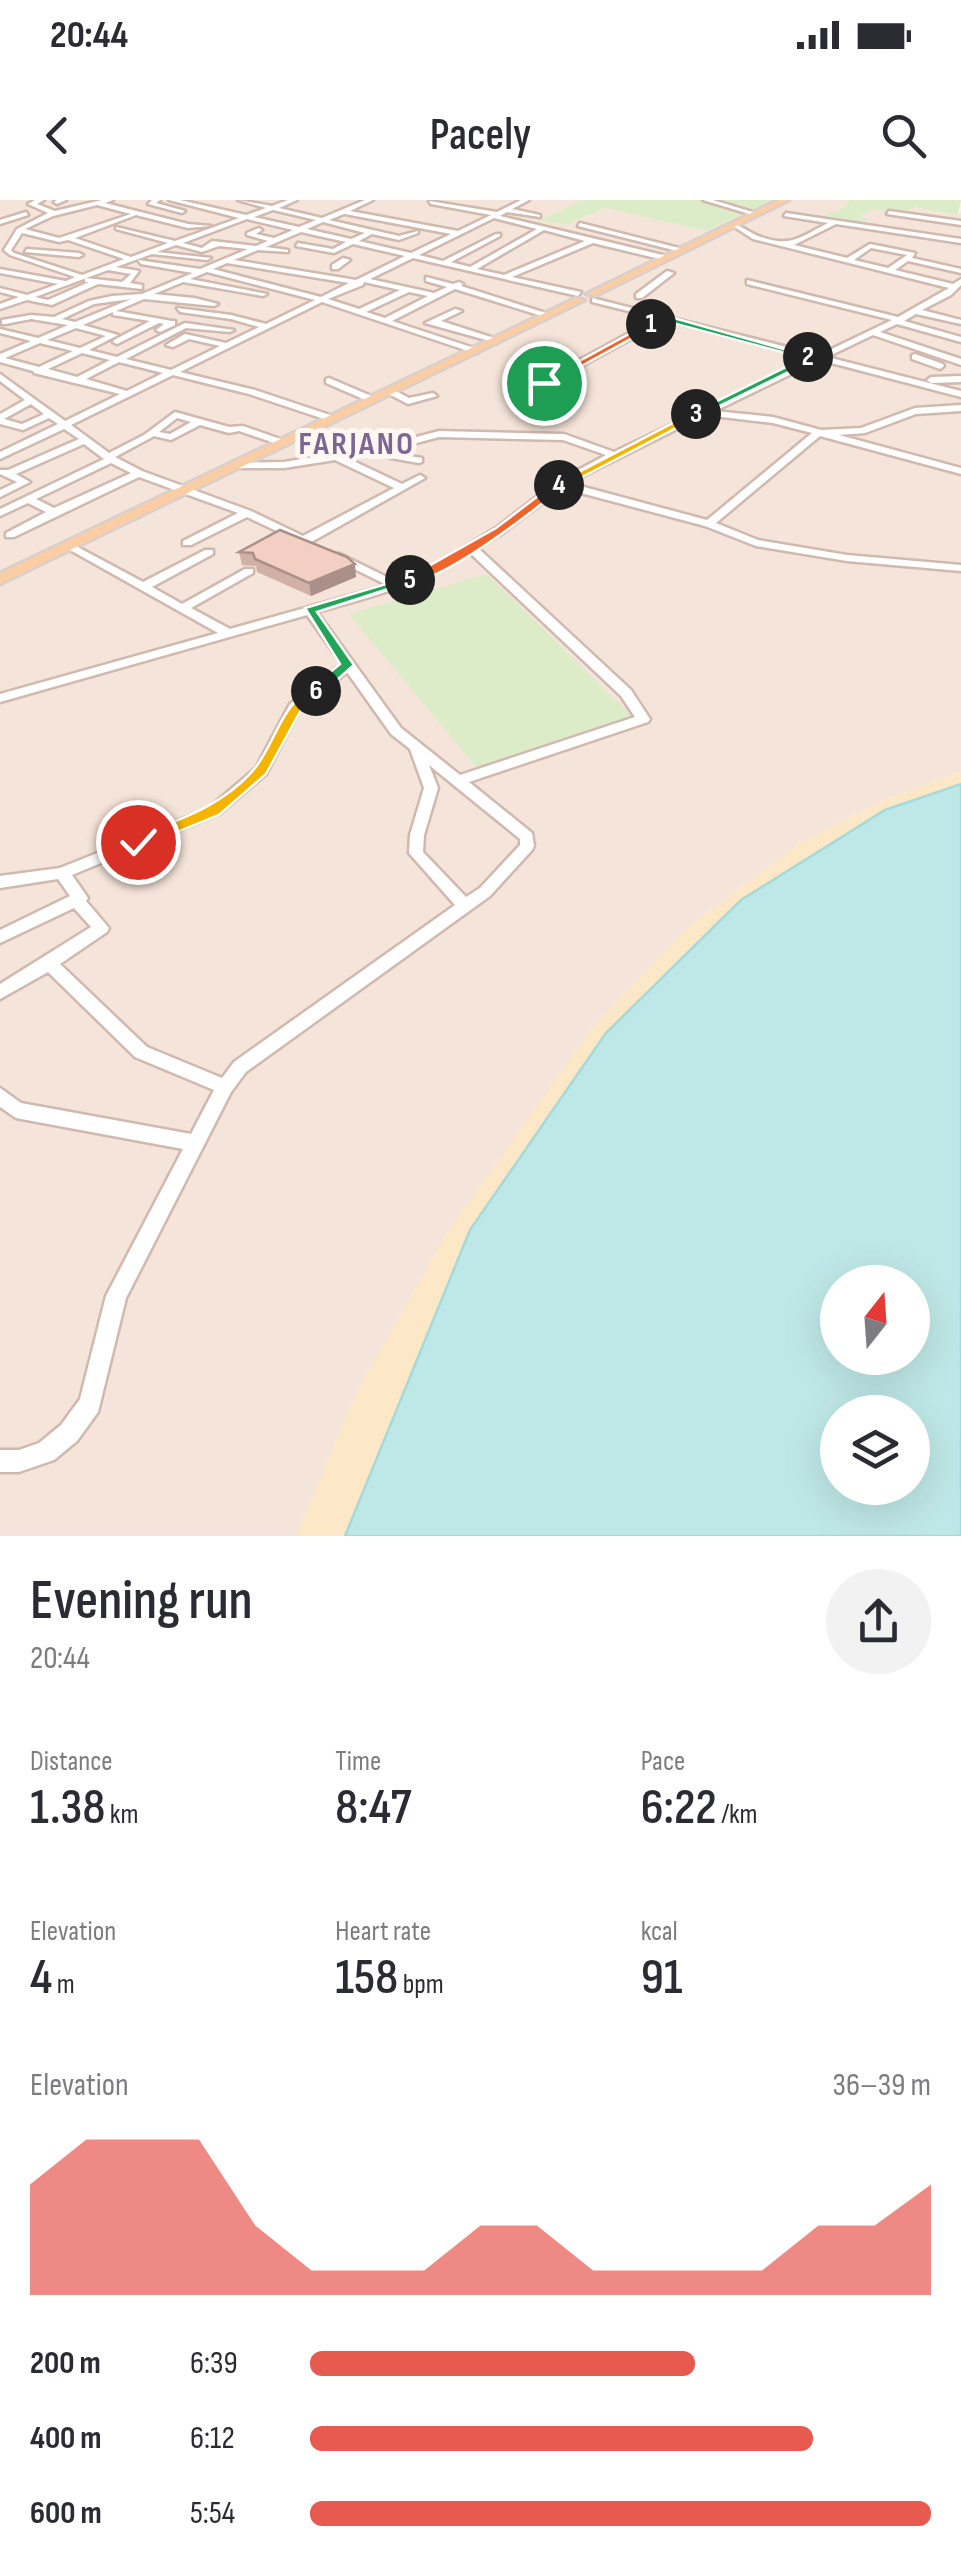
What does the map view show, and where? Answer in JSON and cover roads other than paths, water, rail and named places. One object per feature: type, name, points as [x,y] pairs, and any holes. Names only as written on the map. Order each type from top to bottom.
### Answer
[{"type":"main road","points":[[0,579],[785,200]]},
{"type":"street","points":[[41,200],[31,204],[42,214]]},
{"type":"street","points":[[73,200],[102,202],[178,224],[303,230],[508,276],[961,394]]},
{"type":"street","points":[[160,219],[224,200]]},
{"type":"street","points":[[212,215],[242,200],[371,232]]},
{"type":"street","points":[[342,200],[366,202]]},
{"type":"street","points":[[284,304],[329,281],[416,255],[526,200]]},
{"type":"street","points":[[706,200],[756,214]]},
{"type":"street","points":[[21,229],[63,220],[102,202],[136,217]]},
{"type":"street","points":[[212,215],[223,226],[238,232],[271,208],[294,202]]},
{"type":"street","points":[[84,368],[106,348],[141,345],[156,352],[173,284],[366,202]]},
{"type":"street","points":[[432,202],[538,216]]},
{"type":"street","points":[[3,256],[56,237],[147,216],[159,203],[224,214],[272,240]]},
{"type":"street","points":[[296,214],[312,206]]},
{"type":"street","points":[[178,224],[189,208]]},
{"type":"street","points":[[371,218],[387,209]]},
{"type":"street","points":[[106,212],[138,252]]},
{"type":"street","points":[[345,212],[371,218],[385,228],[405,231],[438,229],[542,240],[557,233]]},
{"type":"street","points":[[499,213],[541,229],[664,258]]},
{"type":"street","points":[[888,213],[961,223]]},
{"type":"street","points":[[0,223],[25,214],[42,214],[88,230],[103,246]]},
{"type":"street","points":[[3,256],[7,250],[3,236],[42,214]]},
{"type":"street","points":[[786,215],[961,241]]},
{"type":"street","points":[[888,230],[904,215]]},
{"type":"street","points":[[253,250],[218,242],[204,250],[196,241],[147,216],[136,217],[108,233],[167,268],[262,294]]},
{"type":"street","points":[[917,235],[930,219]]},
{"type":"street","points":[[56,237],[63,220]]},
{"type":"street","points":[[480,222],[512,228]]},
{"type":"street","points":[[787,246],[836,222]]},
{"type":"street","points":[[0,223],[90,246],[138,252]]},
{"type":"street","points":[[580,225],[681,250]]},
{"type":"street","points":[[166,253],[223,226]]},
{"type":"street","points":[[236,299],[286,251],[344,226]]},
{"type":"street","points":[[734,226],[755,238],[956,289]]},
{"type":"street","points":[[38,228],[56,237]]},
{"type":"street","points":[[298,245],[334,251],[385,228],[442,242]]},
{"type":"street","points":[[473,268],[541,229]]},
{"type":"street","points":[[380,248],[405,231]]},
{"type":"street","points":[[446,262],[498,235]]},
{"type":"street","points":[[3,256],[4,265],[16,267],[3,275],[0,287],[48,303],[76,292],[106,268],[138,252],[218,237],[218,242]]},
{"type":"street","points":[[508,276],[593,240]]},
{"type":"street","points":[[164,313],[166,253],[175,243]]},
{"type":"street","points":[[103,246],[90,254],[166,253],[223,261]]},
{"type":"street","points":[[848,261],[870,246],[913,254],[889,271]]},
{"type":"street","points":[[230,249],[286,251]]},
{"type":"street","points":[[23,251],[79,255]]},
{"type":"street","points":[[31,260],[46,253]]},
{"type":"street","points":[[3,256],[31,260],[80,278]]},
{"type":"street","points":[[908,259],[961,271]]},
{"type":"street","points":[[106,268],[136,273],[126,285],[109,292],[120,308],[164,313],[196,307],[255,260]]},
{"type":"street","points":[[346,260],[334,268],[329,281],[330,296],[338,305],[474,350]]},
{"type":"street","points":[[223,261],[222,283],[236,299],[252,304]]},
{"type":"street","points":[[62,270],[77,267],[126,285],[188,336],[226,349]]},
{"type":"street","points":[[385,321],[486,271]]},
{"type":"street","points":[[640,296],[670,273]]},
{"type":"street","points":[[3,275],[66,283]]},
{"type":"street","points":[[3,275],[22,284],[76,292],[120,308],[164,313],[196,307],[232,321],[269,327]]},
{"type":"street","points":[[195,277],[222,283],[264,276],[292,282]]},
{"type":"street","points":[[222,283],[264,276],[280,283],[329,281],[347,289]]},
{"type":"street","points":[[1,306],[80,278],[96,277]]},
{"type":"street","points":[[84,368],[122,347],[141,345],[195,277]]},
{"type":"street","points":[[429,278],[548,315]]},
{"type":"street","points":[[329,281],[347,289]]},
{"type":"street","points":[[329,281],[330,296]]},
{"type":"street","points":[[0,358],[68,325],[86,324],[134,301],[211,327],[232,321],[280,283],[329,281],[436,296]]},
{"type":"street","points":[[750,282],[897,320],[961,344],[941,361]]},
{"type":"street","points":[[786,282],[961,322]]},
{"type":"street","points":[[12,291],[22,284]]},
{"type":"street","points":[[49,289],[66,311],[172,374],[252,392],[333,419]]},
{"type":"street","points":[[0,456],[347,289]]},
{"type":"street","points":[[0,698],[397,586],[471,548],[560,484],[614,455],[956,289]]},
{"type":"street","points":[[359,312],[407,290]]},
{"type":"street","points":[[55,320],[66,311],[102,301]]},
{"type":"street","points":[[929,303],[961,312]]},
{"type":"street","points":[[84,305],[103,316],[134,324],[102,373]]},
{"type":"street","points":[[1,306],[16,317],[68,325]]},
{"type":"street","points":[[413,308],[494,341]]},
{"type":"street","points":[[413,330],[458,311]]},
{"type":"street","points":[[1,327],[16,317]]},
{"type":"street","points":[[544,383],[664,318]]},
{"type":"street","points":[[232,321],[252,335]]},
{"type":"street","points":[[53,360],[86,324]]},
{"type":"street","points":[[1,327],[36,340],[53,360],[144,387]]},
{"type":"street","points":[[865,334],[941,361],[961,362]]},
{"type":"street","points":[[84,368],[122,347],[141,345],[186,368]]},
{"type":"street","points":[[22,346],[40,361]]},
{"type":"street","points":[[0,358],[14,364],[66,360],[130,394]]},
{"type":"street","points":[[27,362],[66,360],[102,373]]},
{"type":"street","points":[[923,385],[932,380],[961,379]]},
{"type":"street","points":[[0,397],[5,382],[84,442],[140,474],[247,513],[397,586]]},
{"type":"street","points":[[329,382],[372,400]]},
{"type":"street","points":[[390,392],[407,403],[433,396]]},
{"type":"street","points":[[0,420],[32,400]]},
{"type":"street","points":[[709,524],[818,433],[862,431],[915,411],[961,408]]},
{"type":"street","points":[[700,412],[750,415],[961,471]]},
{"type":"street","points":[[0,420],[23,427],[50,414]]},
{"type":"street","points":[[4,511],[110,458],[175,415],[229,430],[240,428],[289,440],[401,486]]},
{"type":"street","points":[[152,433],[171,436],[200,421]]},
{"type":"street","points":[[236,466],[284,465],[382,449],[439,434],[550,435],[614,455]]},
{"type":"street","points":[[4,472],[84,442]]},
{"type":"street","points":[[382,449],[394,456],[420,460]]},
{"type":"street","points":[[4,472],[44,490]]},
{"type":"street","points":[[4,528],[54,512],[140,474]]},
{"type":"street","points":[[304,540],[420,478]]},
{"type":"street","points":[[2,491],[24,482]]},
{"type":"street","points":[[560,484],[709,524],[756,543],[848,558],[961,568]]},
{"type":"street","points":[[27,498],[54,512]]},
{"type":"street","points":[[4,511],[30,519]]},
{"type":"street","points":[[187,543],[247,513]]},
{"type":"street","points":[[68,546],[226,632]]},
{"type":"street","points":[[461,780],[643,718],[626,693],[471,548]]},
{"type":"street","points":[[143,587],[209,552]]},
{"type":"street","points":[[182,608],[249,571]]},
{"type":"street","points":[[0,1461],[19,1461],[46,1452],[69,1432],[90,1404],[116,1296],[225,1087],[240,1066],[466,906],[494,884],[528,842],[461,780],[396,731],[310,610]]},
{"type":"street","points":[[0,882],[62,872],[214,811],[261,771],[296,707],[348,665]]},
{"type":"street","points":[[416,747],[431,788],[417,835],[416,853],[466,906]]},
{"type":"street","points":[[0,937],[80,898],[62,872]]},
{"type":"street","points":[[0,992],[101,928],[76,900]]},
{"type":"street","points":[[49,964],[141,1052],[225,1087]]},
{"type":"street","points":[[1,1100],[16,1110],[198,1143]]},
{"type":"water","points":[[961,784],[961,1536],[345,1536],[470,1230],[606,1033],[741,900],[885,810]]},
{"type":"district","name":"FARJANO","points":[[357,443]]}]
